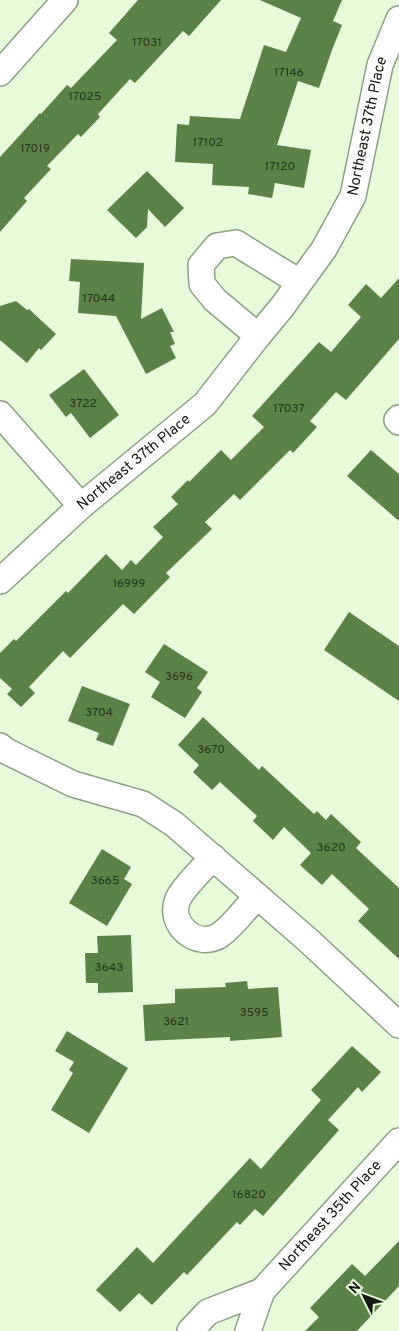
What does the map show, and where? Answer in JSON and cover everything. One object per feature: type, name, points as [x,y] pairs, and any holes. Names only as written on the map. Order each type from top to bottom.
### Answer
[{"type":"street","points":[[0,73],[65,0]]},
{"type":"street","name":"Northeast 37th Place","points":[[0,581],[81,506],[205,404],[282,307],[324,249],[352,196],[380,65],[399,19]]},
{"type":"street","points":[[258,336],[215,300],[202,284],[201,265],[217,246],[236,242],[299,282]]},
{"type":"street","points":[[0,414],[81,506]]},
{"type":"street","points":[[399,418],[397,420],[399,422]]},
{"type":"street","points":[[0,746],[6,751],[73,784],[143,804],[174,824],[309,941],[399,1025]]},
{"type":"street","points":[[213,858],[182,892],[178,900],[176,918],[186,932],[194,937],[203,939],[212,939],[220,935],[257,896]]},
{"type":"street","name":"Northeast 35th Place","points":[[248,1331],[262,1291],[399,1142]]},
{"type":"street","name":"Northeast 35th Place","points":[[190,1331],[208,1312],[262,1291]]},
{"type":"building","points":[[138,0],[221,0],[189,36],[183,31],[135,83],[130,79],[98,114],[100,117],[81,137],[78,134],[47,166],[51,169],[24,198],[27,201],[0,232],[0,157],[67,85],[71,88],[117,40],[109,33]]},
{"type":"building","points":[[260,0],[342,0],[333,21],[342,25],[319,88],[298,81],[277,145],[311,150],[304,188],[275,183],[272,198],[248,194],[249,187],[212,185],[213,164],[175,162],[177,124],[189,125],[190,116],[240,119],[264,45],[286,52],[301,18]]},
{"type":"building","points":[[147,171],[184,208],[165,227],[148,209],[147,227],[136,238],[107,210]]},
{"type":"building","points":[[71,259],[144,263],[141,319],[162,308],[174,332],[170,332],[175,344],[170,346],[176,358],[146,374],[116,316],[78,313],[80,282],[69,281]]},
{"type":"building","points":[[399,278],[399,339],[346,400],[336,392],[310,421],[317,427],[293,453],[290,450],[240,500],[234,494],[205,522],[212,529],[166,573],[170,577],[134,614],[123,604],[70,658],[63,651],[29,687],[35,693],[21,707],[7,694],[12,689],[0,678],[0,653],[14,639],[16,641],[66,591],[68,593],[106,554],[122,570],[131,560],[136,565],[163,537],[153,527],[178,504],[171,497],[221,450],[231,460],[264,427],[252,416],[319,342],[331,352],[361,317],[348,305],[366,284],[381,298]]},
{"type":"building","points":[[16,301],[27,310],[29,309],[56,334],[41,350],[39,348],[27,363],[0,340],[0,306]]},
{"type":"building","points":[[84,369],[119,415],[90,438],[71,413],[66,417],[49,395]]},
{"type":"building","points":[[371,450],[399,474],[399,521],[347,476]]},
{"type":"building","points":[[349,612],[399,646],[399,701],[324,650]]},
{"type":"building","points":[[164,644],[208,672],[197,688],[202,692],[185,718],[151,697],[160,682],[145,672]]},
{"type":"building","points":[[82,686],[130,704],[113,746],[96,740],[99,733],[68,721]]},
{"type":"building","points":[[203,717],[259,770],[262,766],[314,814],[317,811],[326,820],[331,814],[361,842],[356,848],[399,888],[399,959],[358,921],[369,909],[332,874],[322,885],[300,865],[311,853],[284,827],[273,840],[253,821],[257,816],[220,782],[212,790],[193,772],[199,765],[178,745]]},
{"type":"building","points":[[102,849],[131,867],[124,879],[132,884],[107,926],[69,903]]},
{"type":"building","points":[[131,935],[133,992],[98,993],[98,983],[86,983],[85,953],[98,953],[97,936]]},
{"type":"building","points":[[247,981],[248,989],[278,987],[282,1037],[230,1041],[230,1037],[145,1041],[143,1005],[175,1003],[175,989],[226,987],[225,983]]},
{"type":"building","points":[[67,1031],[128,1068],[89,1133],[51,1110],[73,1073],[69,1070],[74,1062],[55,1051]]},
{"type":"building","points":[[352,1046],[381,1072],[362,1092],[358,1087],[328,1120],[339,1130],[263,1216],[255,1209],[240,1225],[237,1222],[187,1275],[184,1272],[152,1305],[139,1293],[120,1312],[96,1290],[137,1247],[153,1263],[250,1158],[261,1169],[321,1100],[311,1090]]},
{"type":"building","points":[[399,1241],[399,1286],[357,1331],[305,1331],[319,1317],[310,1308],[352,1264],[365,1276]]}]
